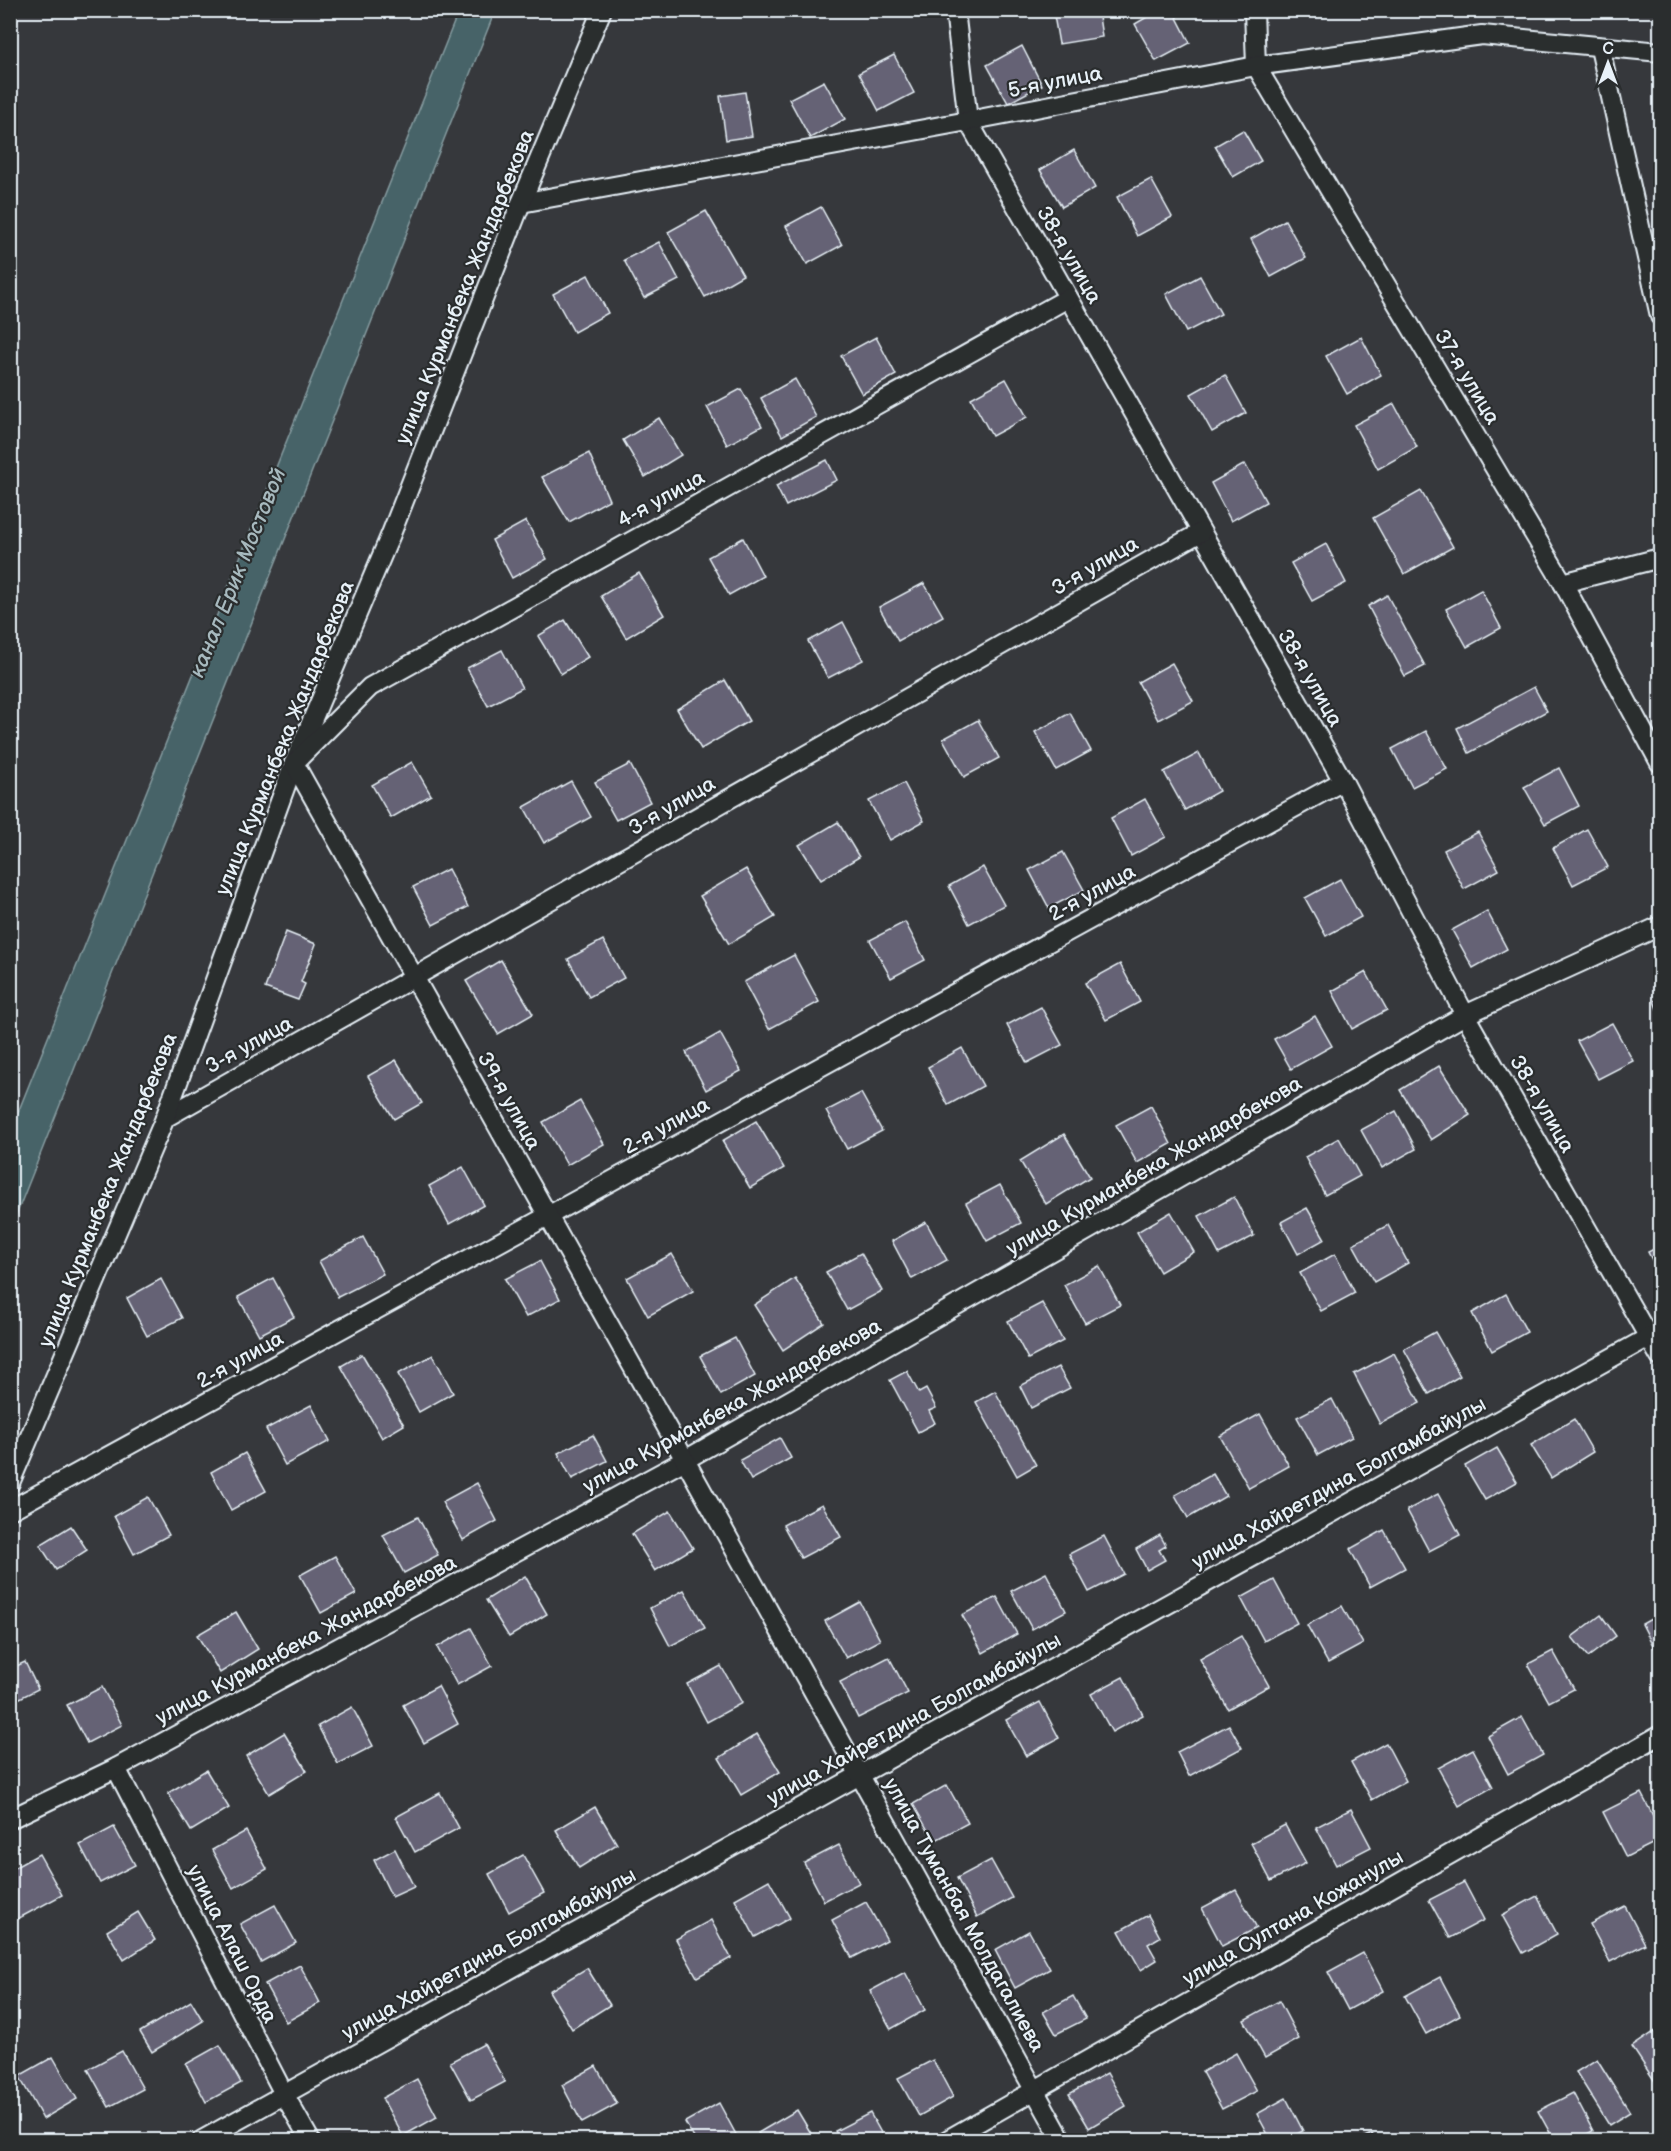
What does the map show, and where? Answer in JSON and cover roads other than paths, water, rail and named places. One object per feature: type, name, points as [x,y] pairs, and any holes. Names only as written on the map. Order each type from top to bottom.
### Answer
[{"type":"street","name":"улица Курманбека Жандарбекова","points":[[10,1483],[165,1118],[294,763],[391,534],[521,202],[602,10]]},
{"type":"street","name":"38-я улица","points":[[955,10],[968,121],[1343,781],[1466,1014],[1660,1357]]},
{"type":"street","name":"37-я улица","points":[[1254,10],[1256,66],[1563,583],[1660,763]]},
{"type":"street","name":"5-я улица","points":[[521,202],[1256,66],[1482,35],[1660,52]]},
{"type":"street","points":[[1600,48],[1660,316]]},
{"type":"street","name":"4-я улица","points":[[294,763],[370,687],[1068,298]]},
{"type":"street","name":"3-я улица","points":[[165,1118],[1201,532]]},
{"type":"street","points":[[1563,583],[1660,558]]},
{"type":"street","name":"39-я улица","points":[[294,763],[685,1460]]},
{"type":"street","name":"2-я улица","points":[[10,1510],[1343,781]]},
{"type":"street","name":"улица Курманбека Жандарбекова","points":[[10,1819],[116,1768],[685,1460],[1466,1014],[1660,926]]},
{"type":"street","name":"улица Хайретдина Болгамбайулы","points":[[202,2140],[1649,1337]]},
{"type":"street","name":"улица Туманбая Молдагалиева","points":[[685,1460],[1062,2140]]},
{"type":"street","name":"улица Султана Кожанулы","points":[[947,2140],[1660,1735]]},
{"type":"street","name":"улица Алаш Орда","points":[[116,1768],[310,2140]]},
{"type":"water","name":"канал Ерик Мостовой","points":[[459,10],[495,11],[11,1228],[11,1130]]}]
